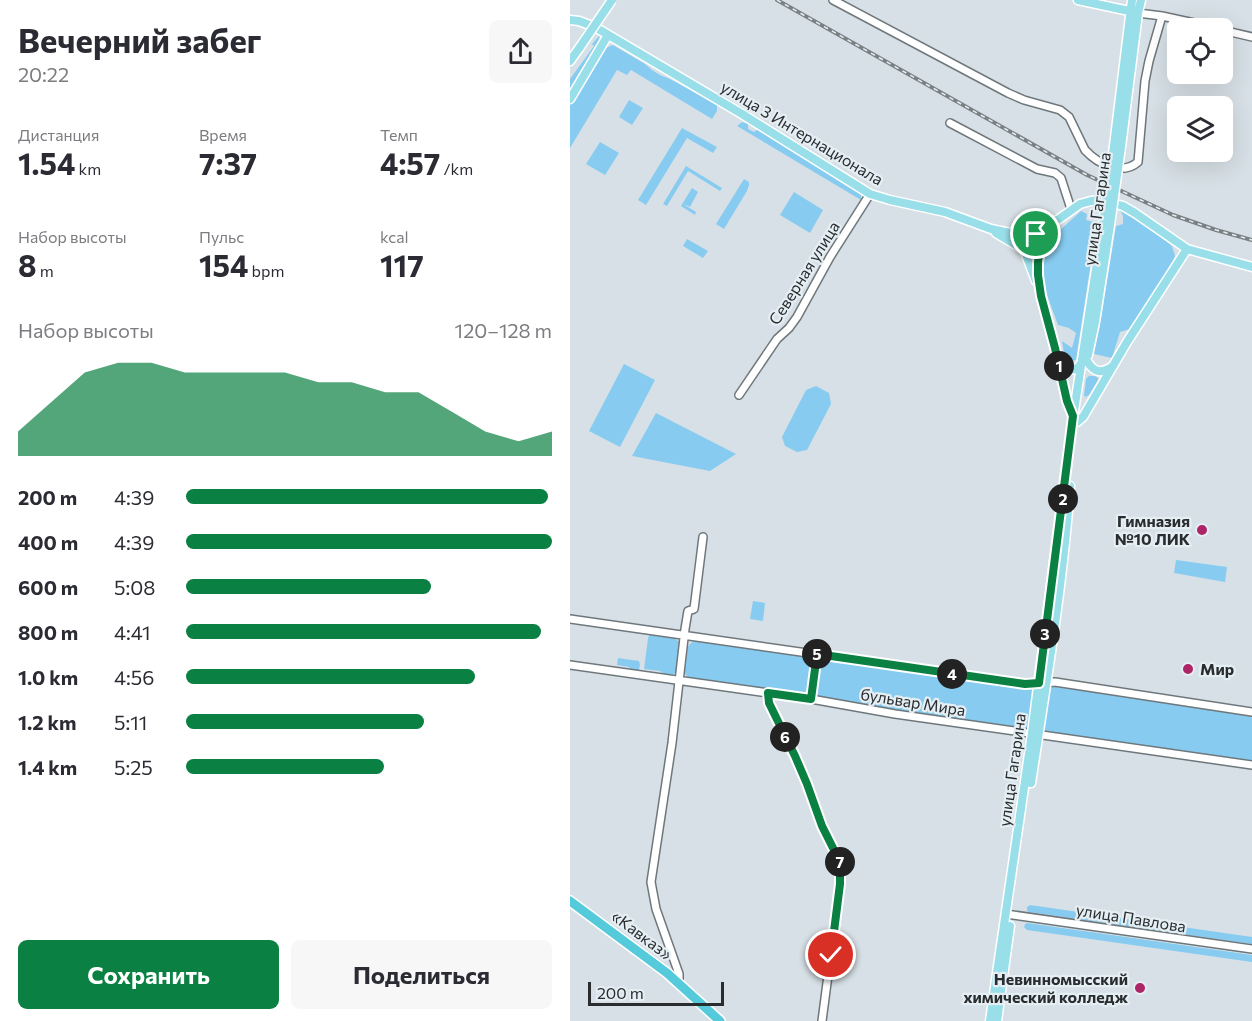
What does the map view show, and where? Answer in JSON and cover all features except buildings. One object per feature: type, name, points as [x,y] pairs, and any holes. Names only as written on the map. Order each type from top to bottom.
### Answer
[{"type":"highway","name":"«Кавказ»","points":[[570,901],[667,973],[720,1021]]},
{"type":"main road","points":[[570,61],[612,0]]},
{"type":"main road","points":[[1078,0],[1134,12]]},
{"type":"main road","name":"улица Гагарина","points":[[997,1021],[1009,914],[1042,682],[1068,522],[1075,419],[1117,146],[1134,12],[1132,0]]},
{"type":"main road","name":"улица Гагарина","points":[[1134,12],[1141,0]]},
{"type":"main road","name":"улица 3 Интернационала","points":[[570,20],[586,23],[608,35],[752,120],[870,194],[945,212],[991,229],[1015,234],[1030,233]]},
{"type":"main road","points":[[570,99],[608,35]]},
{"type":"main road","points":[[1059,219],[1037,252],[1032,253],[1024,249],[1022,239],[1026,235],[1059,219],[1080,204],[1101,200],[1123,206],[1149,221],[1187,249],[1252,267]]},
{"type":"main road","name":"улица 3 Интернационала","points":[[991,229],[1024,249]]},
{"type":"main road","points":[[1030,233],[1040,238],[1040,248]]},
{"type":"main road","name":"улица Гагарина","points":[[1040,248],[1038,275],[1041,296]]},
{"type":"main road","name":"улица Гагарина","points":[[1024,249],[1041,296],[1067,401]]},
{"type":"main road","name":"улица Гагарина","points":[[1075,419],[1083,417],[1187,249]]},
{"type":"main road","points":[[1058,360],[1071,370],[1075,370],[1084,361],[1095,370],[1100,371],[1107,370],[1114,365]]},
{"type":"main road","name":"улица Гагарина","points":[[990,1021],[1009,914]]},
{"type":"street","points":[[833,0],[1008,93],[1060,110],[1069,117],[1089,154],[1103,164],[1122,168],[1134,166],[1138,162],[1145,81],[1162,16]]},
{"type":"street","points":[[1134,12],[1171,18]]},
{"type":"street","points":[[1233,33],[1252,37]]},
{"type":"street","points":[[950,123],[1037,169],[1055,173],[1061,178],[1071,209]]},
{"type":"street","name":"Северная улица","points":[[739,395],[777,339],[797,317],[830,257],[870,194]]},
{"type":"street","name":"улица Гагарина","points":[[1067,401],[1075,419]]},
{"type":"street","points":[[679,984],[680,974],[653,896],[651,874],[672,743],[684,636],[688,611],[694,609],[703,537]]},
{"type":"street","name":"бульвар Мира","points":[[570,619],[1025,684],[1055,682],[1252,712]]},
{"type":"street","points":[[811,699],[817,654]]},
{"type":"street","name":"бульвар Мира","points":[[570,665],[1252,765]]},
{"type":"street","points":[[768,693],[769,703],[795,756],[822,826],[840,862],[840,884],[822,1021]]},
{"type":"street","name":"улица Павлова","points":[[1009,914],[1252,949]]},
{"type":"shaded area","points":[[599,36],[600,40],[570,94],[570,79]]},
{"type":"shaded area","points":[[613,45],[660,75],[717,105],[717,111],[712,119],[631,70],[627,75],[617,70],[570,148],[570,103],[605,48]]},
{"type":"shaded area","points":[[629,100],[643,108],[632,125],[619,117]]},
{"type":"shaded area","points":[[742,122],[748,124],[748,129],[754,132],[758,129],[859,193],[861,200],[737,126]]},
{"type":"shaded area","points":[[682,128],[717,147],[713,153],[687,138],[646,205],[638,200]]},
{"type":"shaded area","points":[[600,142],[619,153],[605,175],[586,164]]},
{"type":"shaded area","points":[[686,166],[722,188],[720,191],[688,171],[667,206],[663,204]]},
{"type":"shaded area","points":[[744,179],[749,182],[747,191],[724,229],[716,224]]},
{"type":"shaded area","points":[[692,188],[698,192],[690,207],[683,204],[696,212],[695,215],[681,206]]},
{"type":"shaded area","points":[[794,192],[823,210],[810,233],[780,215]]},
{"type":"shaded area","points":[[1120,210],[1150,228],[1172,246],[1175,256],[1170,268],[1130,329],[1120,332],[1112,358],[1094,354],[1116,226],[1123,224]]},
{"type":"shaded area","points":[[1081,211],[1087,214],[1086,220],[1097,223],[1076,360],[1071,361],[1064,353],[1062,341],[1072,348],[1076,333],[1058,325],[1048,298],[1042,271],[1048,241]]},
{"type":"shaded area","points":[[687,239],[708,251],[703,258],[683,246]]},
{"type":"shaded area","points":[[624,364],[655,380],[620,447],[589,431]]},
{"type":"shaded area","points":[[1089,376],[1095,376],[1098,380],[1089,395],[1085,397],[1086,379]]},
{"type":"shaded area","points":[[816,386],[829,393],[831,404],[807,450],[797,452],[785,446],[782,437],[806,390]]},
{"type":"shaded area","points":[[656,413],[736,454],[710,471],[632,456]]},
{"type":"shaded area","points":[[1176,560],[1227,567],[1225,582],[1174,573]]},
{"type":"shaded area","points":[[753,601],[765,603],[763,621],[750,619]]},
{"type":"shaded area","points":[[650,634],[672,636],[679,642],[678,664],[674,674],[664,675],[660,671],[644,669]]},
{"type":"shaded area","points":[[695,641],[810,656],[814,661],[810,690],[803,695],[690,679],[684,673],[685,659],[688,646]]},
{"type":"shaded area","points":[[817,654],[1025,684],[1042,682],[1252,712],[1252,765],[811,699]]},
{"type":"shaded area","points":[[618,658],[639,661],[639,670],[635,672],[629,667],[617,665]]},
{"type":"shaded area","points":[[1030,905],[1252,937],[1252,944],[1029,912],[1027,907]]},
{"type":"shaded area","points":[[1027,923],[1252,955],[1252,962],[1027,930],[1024,927]]},
{"type":"railway","points":[[777,0],[1087,175],[1173,215],[1252,240]]},
{"type":"place","name":"Гимназия №10 ЛИК","points":[[1202,530]]},
{"type":"place","name":"Мир","points":[[1188,669]]},
{"type":"place","name":"Невинномысский химический колледж","points":[[1140,988]]},
{"type":"route","points":[[831,955],[840,884],[840,862],[822,826],[795,756],[780,729],[769,703],[768,693],[811,699],[817,654],[1025,684],[1039,683],[1073,416],[1067,401],[1041,296],[1038,262],[1041,243],[1036,234]]}]
